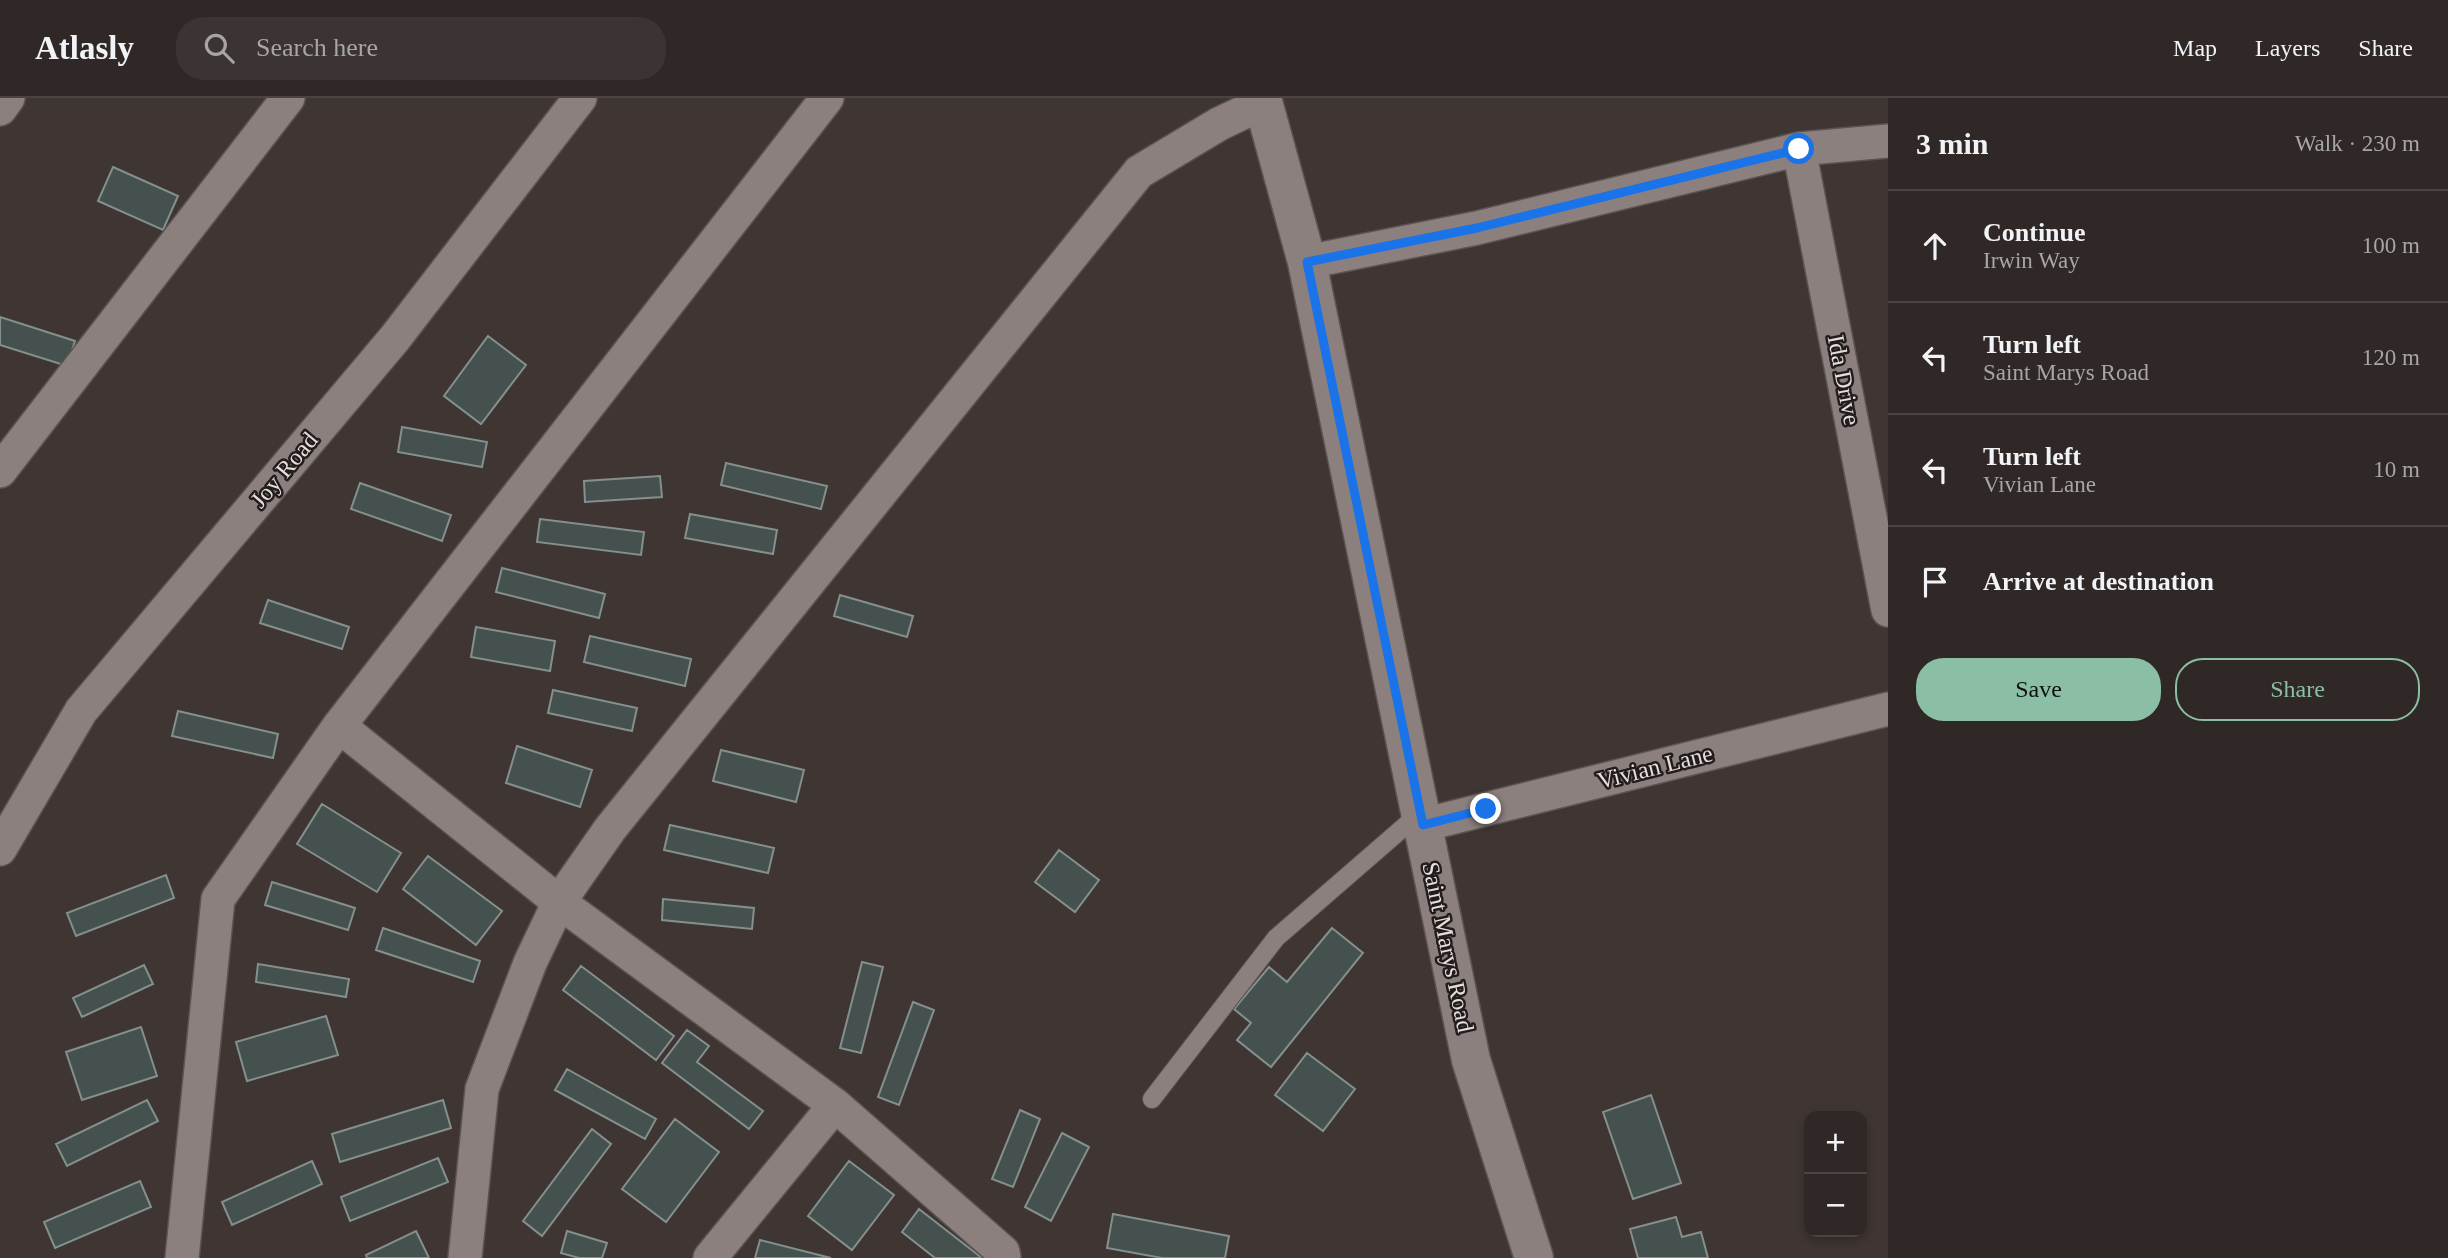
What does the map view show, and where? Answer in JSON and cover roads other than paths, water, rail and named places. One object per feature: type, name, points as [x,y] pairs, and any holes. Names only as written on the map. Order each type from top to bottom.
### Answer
[{"type":"main road","name":"Saint Marys Road","points":[[1262,100],[1307,262],[1471,1060],[1534,1258]]},
{"type":"street","points":[[0,109],[8,98]]},
{"type":"street","points":[[0,471],[288,98]]},
{"type":"street","name":"Joy Road","points":[[0,849],[81,711],[395,338],[580,98]]},
{"type":"street","points":[[182,1258],[218,899],[339,726],[827,98]]},
{"type":"street","points":[[465,1258],[482,1089],[530,963],[559,902],[610,829],[1139,172],[1262,100]]},
{"type":"street","points":[[1307,262],[1477,228],[1799,149],[1888,141]]},
{"type":"street","name":"Ida Drive","points":[[1799,149],[1888,610]]},
{"type":"street","name":"Vivian Lane","points":[[1421,819],[1888,709]]},
{"type":"street","points":[[339,726],[559,902],[835,1105],[1003,1252],[1004,1258]]},
{"type":"street","points":[[710,1258],[835,1105]]},
{"type":"lane","points":[[1152,1099],[1276,938],[1421,819]]}]
